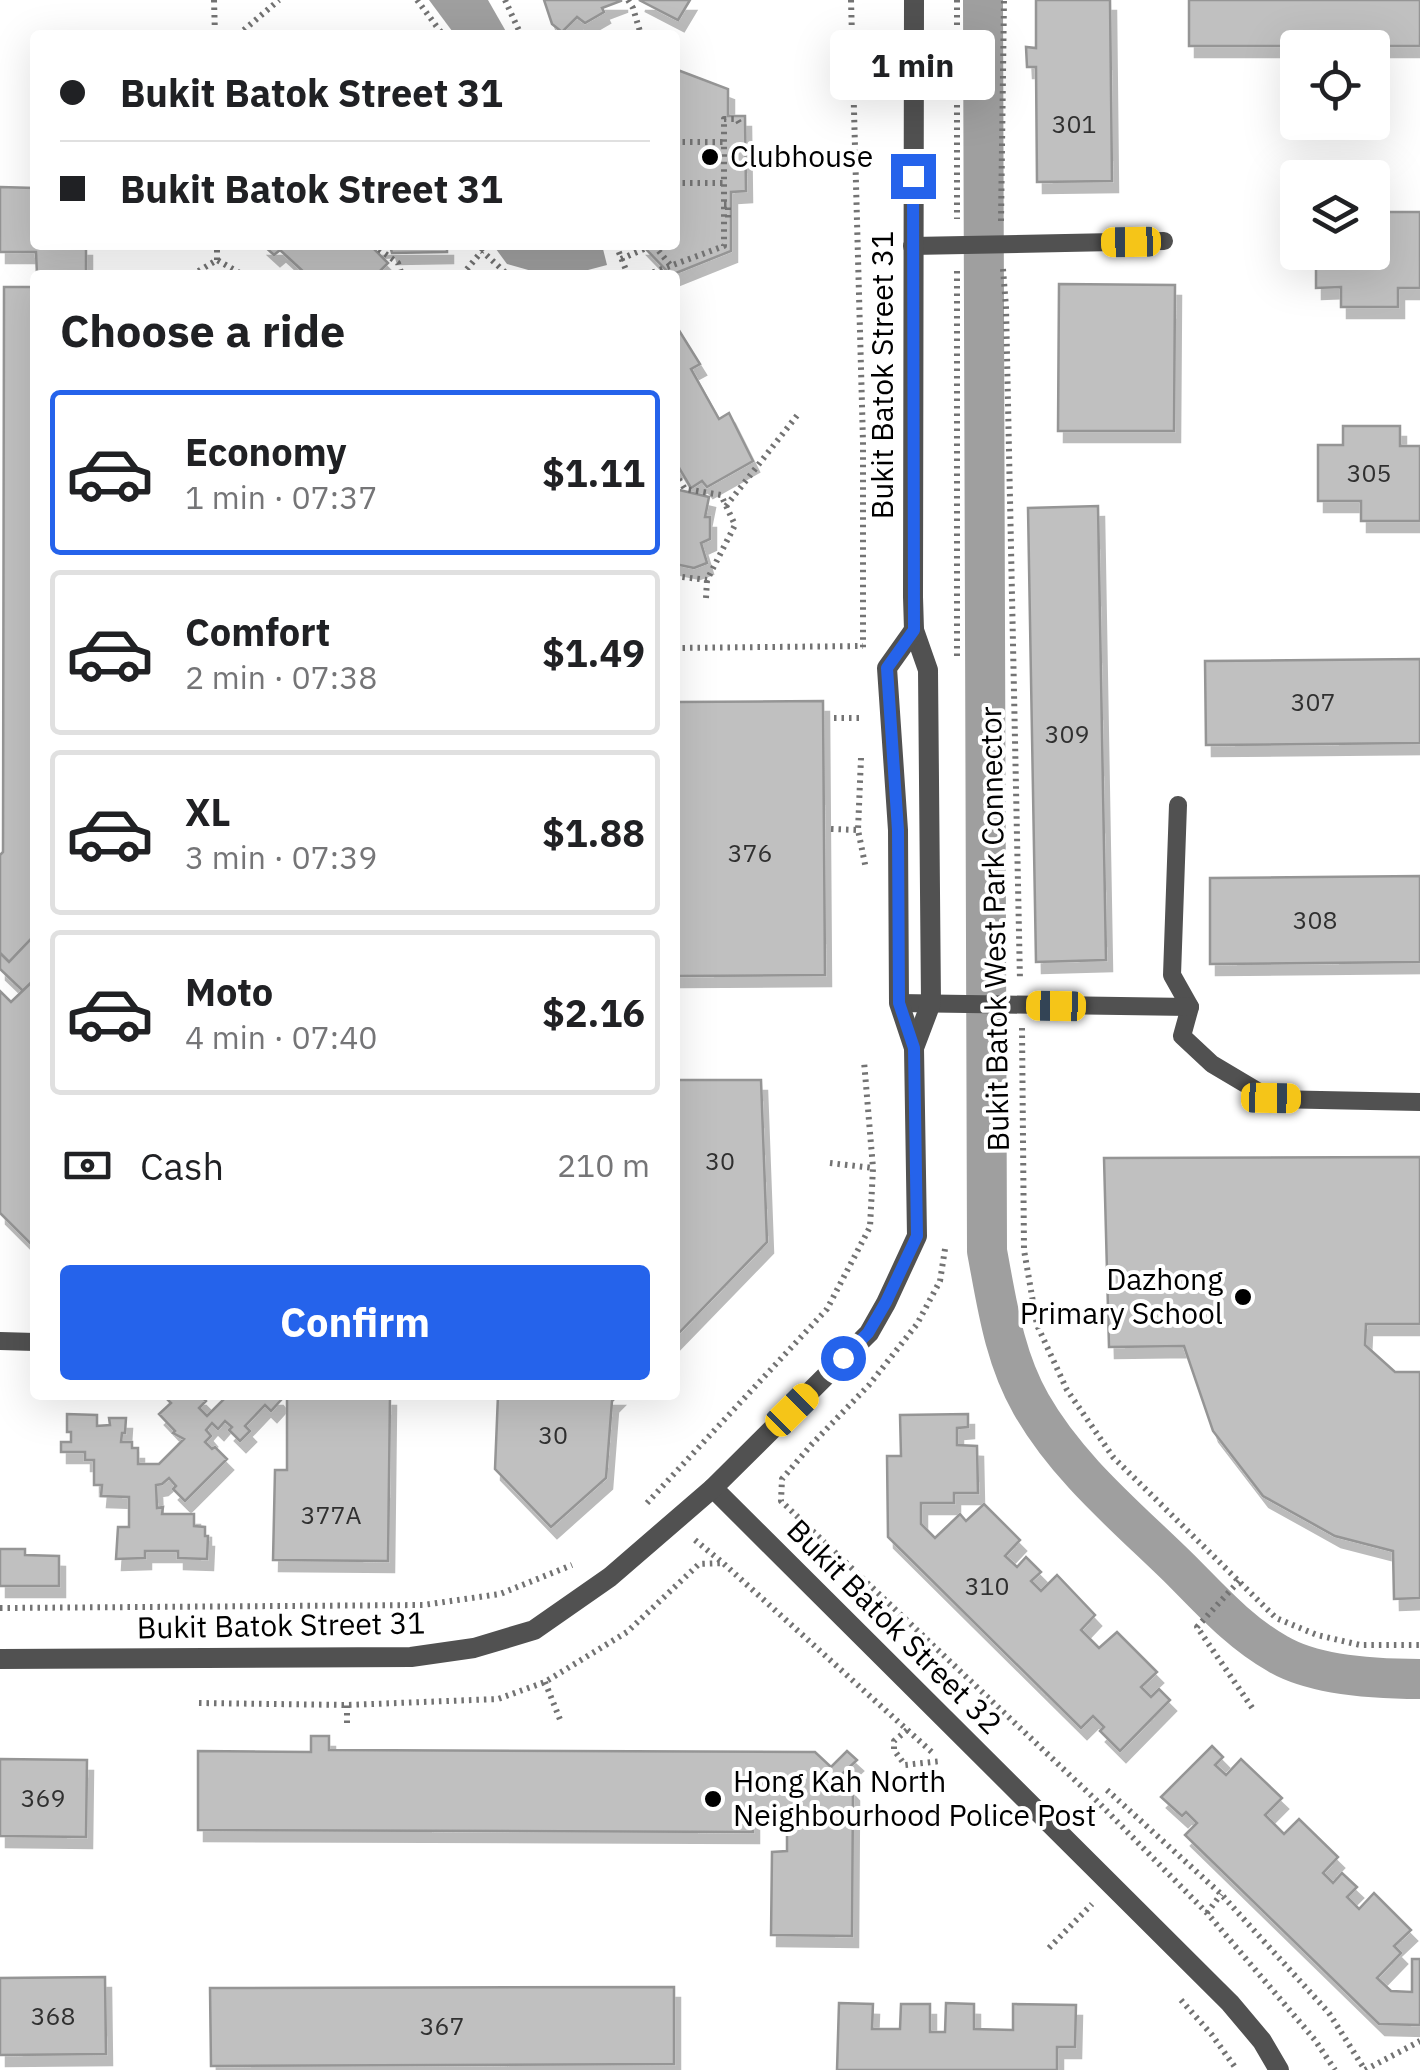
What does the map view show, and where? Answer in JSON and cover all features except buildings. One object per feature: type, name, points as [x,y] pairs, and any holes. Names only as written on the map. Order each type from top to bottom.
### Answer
[{"type":"street","name":"Bukit Batok Street 31","points":[[914,0],[914,630],[928,670],[931,1003],[914,1048]]},
{"type":"street","name":"Bukit Batok Street 31","points":[[0,1658],[411,1657],[474,1648],[534,1630],[610,1577],[714,1488],[868,1333],[917,1236],[914,1048],[899,1003],[898,830],[887,668],[914,630]]},
{"type":"street","name":"Bukit Batok Street 32","points":[[714,1488],[1230,2003],[1262,2041],[1279,2070]]},
{"type":"lane","points":[[912,246],[1164,241]]},
{"type":"lane","points":[[1178,805],[1172,975],[1190,1007],[1182,1036],[1212,1064],[1271,1098],[1420,1102]]},
{"type":"lane","points":[[899,1003],[1190,1007]]},
{"type":"lane","points":[[0,1341],[30,1342]]},
{"type":"path","points":[[214,0],[215,30]]},
{"type":"path","points":[[244,30],[279,0]]},
{"type":"path","points":[[416,0],[440,30]]},
{"type":"path","points":[[505,0],[520,30]]},
{"type":"path","points":[[628,0],[640,30]]},
{"type":"path","points":[[851,0],[863,442],[863,657]]},
{"type":"path","points":[[956,0],[961,245],[956,671]]},
{"type":"path","name":"Bukit Batok West Park Connector","points":[[1004,0],[996,245],[1006,327],[1024,1250],[1037,1325],[1067,1390],[1112,1457],[1276,1618],[1317,1636],[1360,1645],[1420,1645]]},
{"type":"path","points":[[660,270],[724,246],[724,119],[737,119],[740,126]]},
{"type":"path","points":[[680,142],[723,142]]},
{"type":"path","points":[[680,183],[723,183]]},
{"type":"path","points":[[724,204],[728,204],[728,222]]},
{"type":"path","points":[[217,250],[217,260]]},
{"type":"path","points":[[380,250],[398,263],[400,270]]},
{"type":"path","points":[[483,250],[506,270]]},
{"type":"path","points":[[618,250],[626,270]]},
{"type":"path","points":[[622,259],[643,250]]},
{"type":"path","points":[[658,250],[671,266]]},
{"type":"path","points":[[200,270],[217,260]]},
{"type":"path","points":[[217,260],[234,270]]},
{"type":"path","points":[[726,506],[799,412]]},
{"type":"path","points":[[680,481],[685,489],[721,495],[735,525],[708,580],[706,598]]},
{"type":"path","points":[[680,577],[708,580]]},
{"type":"path","points":[[680,648],[862,646]]},
{"type":"path","points":[[834,718],[862,718],[862,708]]},
{"type":"path","points":[[860,756],[858,830],[868,880]]},
{"type":"path","points":[[830,830],[858,830]]},
{"type":"path","points":[[635,1516],[826,1309],[870,1227],[873,1168],[864,1062]]},
{"type":"path","points":[[830,1163],[873,1168]]},
{"type":"path","points":[[781,1501],[1097,1801],[1207,1912],[1315,2040],[1335,2070]]},
{"type":"path","points":[[0,1608],[423,1606],[500,1594],[586,1556]]},
{"type":"path","points":[[198,1702],[347,1704],[498,1699],[546,1682],[626,1632],[699,1564],[723,1562],[941,1761],[905,1765],[894,1750],[894,1742],[906,1730]]},
{"type":"path","points":[[1239,1581],[1198,1628],[1253,1709]]},
{"type":"path","points":[[546,1682],[561,1722]]},
{"type":"path","points":[[347,1704],[347,1723]]},
{"type":"path","points":[[1107,1790],[1222,1894],[1328,2013],[1365,2070],[1420,2041]]},
{"type":"path","points":[[1207,1912],[1222,1894]]},
{"type":"path","points":[[1049,1948],[1093,1903]]},
{"type":"shaded area","points":[[429,0],[488,0],[505,30],[451,30]]},
{"type":"shaded area","points":[[497,250],[603,250],[607,265],[588,270],[528,270],[507,264]]},
{"type":"waterway","points":[[983,0],[987,1251],[1003,1330],[1022,1386],[1062,1450],[1238,1626],[1278,1654],[1310,1667],[1366,1677],[1420,1679]]},
{"type":"place","name":"Clubhouse","points":[[710,157]]},
{"type":"place","name":"Dazhong Primary School","points":[[1243,1297]]},
{"type":"place","name":"Hong Kah North Neighbourhood Police Post","points":[[713,1799]]},
{"type":"route","points":[[843,1358],[868,1333],[917,1236],[914,1048],[899,1003],[898,830],[887,668],[914,630],[913,176]]}]
